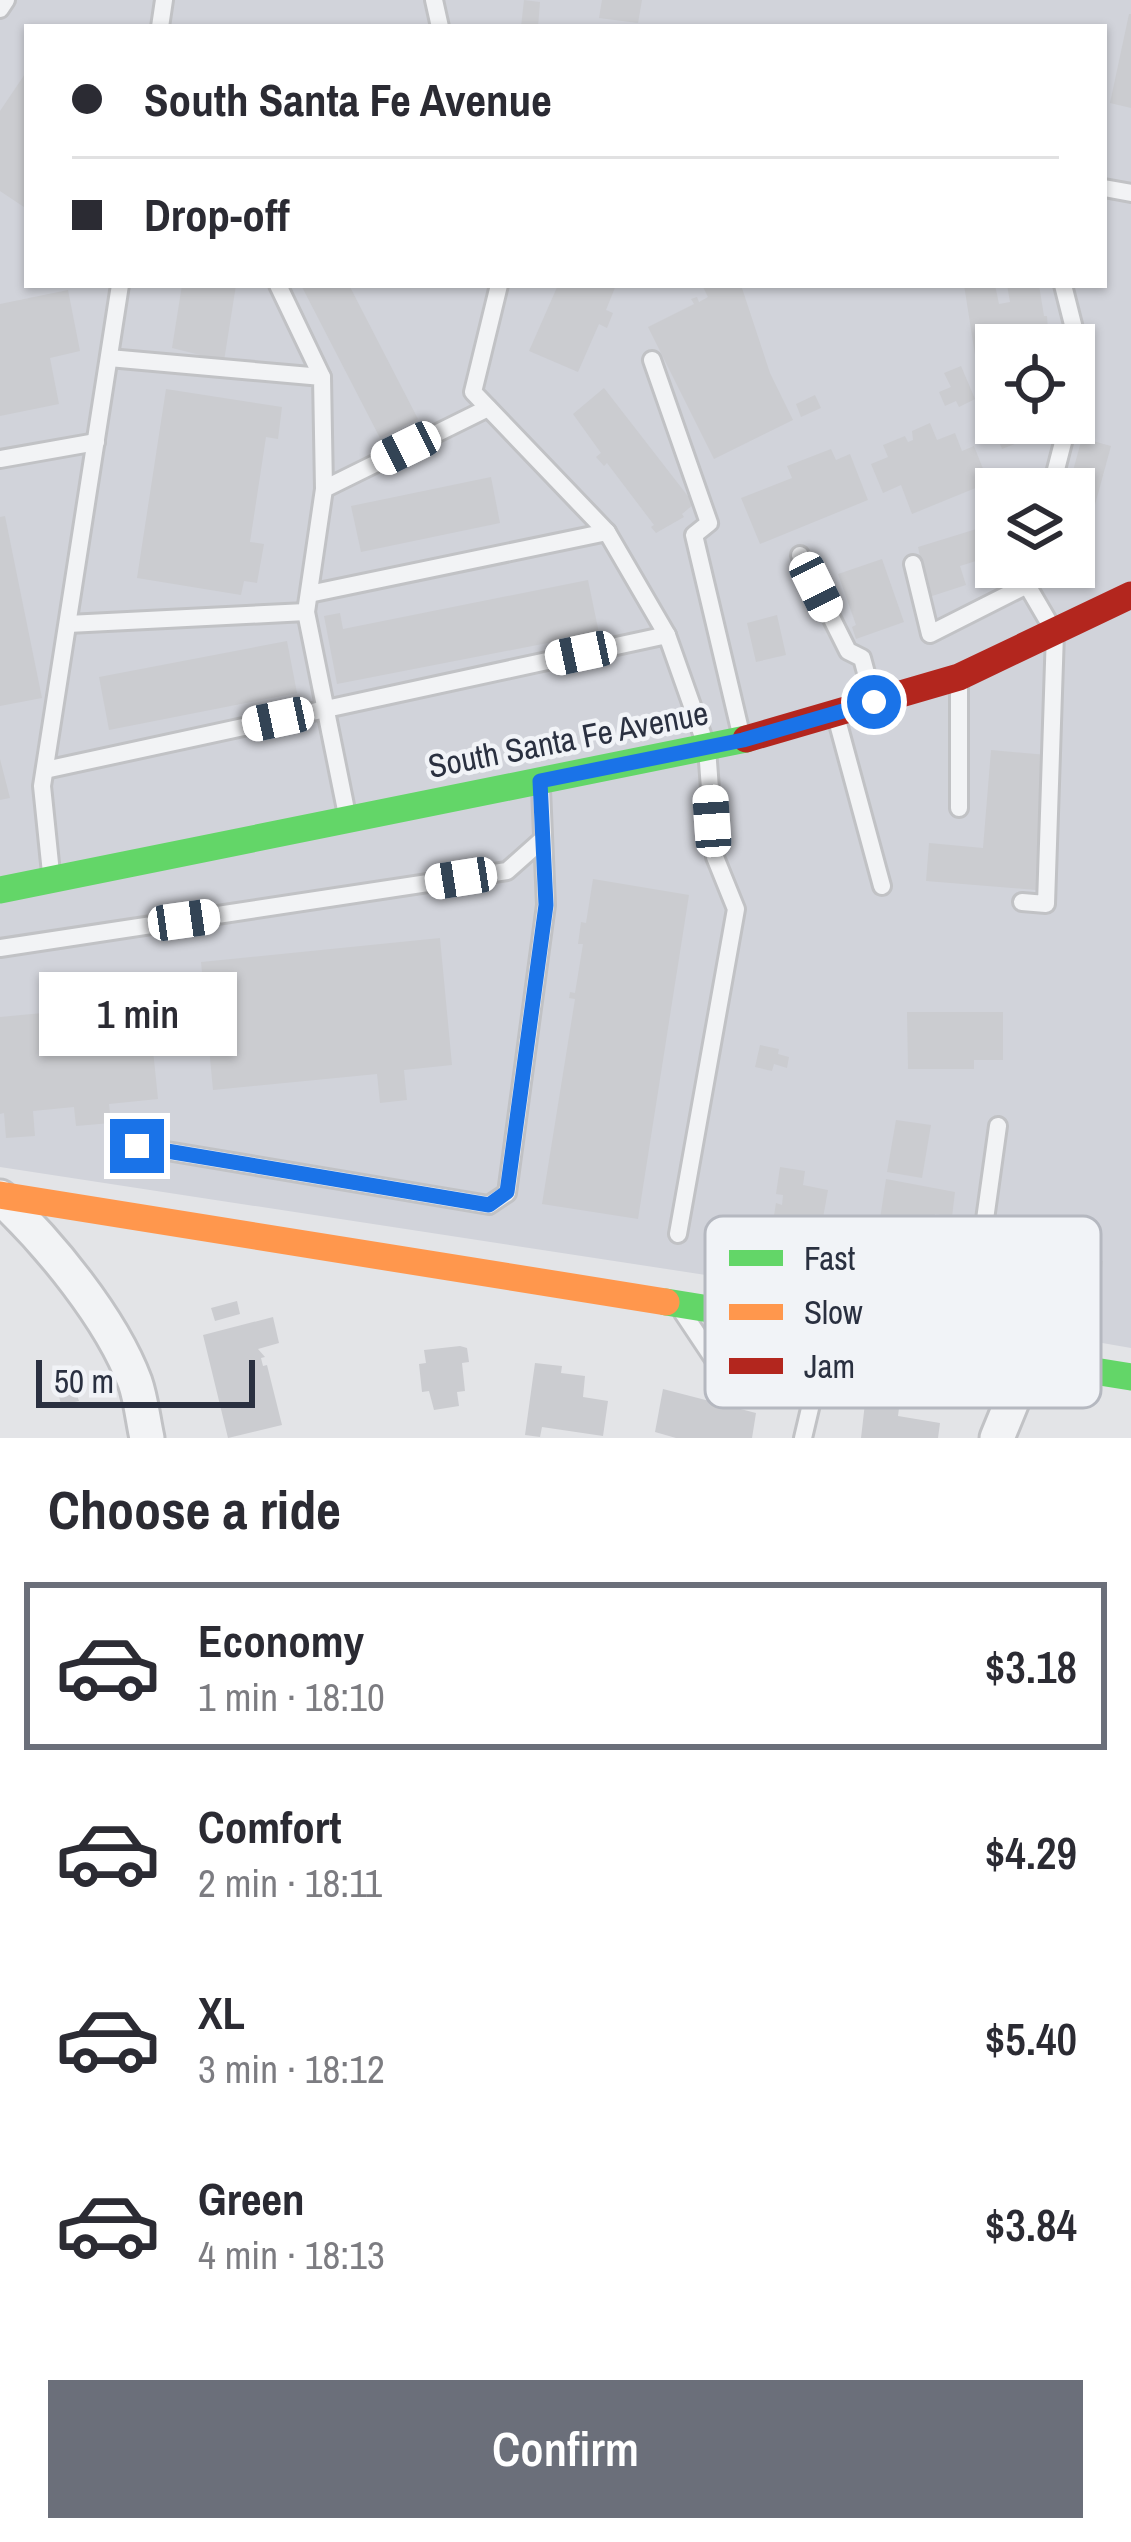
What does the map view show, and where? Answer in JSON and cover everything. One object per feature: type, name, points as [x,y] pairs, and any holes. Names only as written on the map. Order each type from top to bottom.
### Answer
[{"type":"main road","name":"South Santa Fe Avenue","points":[[0,890],[743,740],[959,677],[1131,596]]},
{"type":"main road","points":[[0,1196],[705,1307]]},
{"type":"main road","points":[[1101,1372],[1131,1377]]},
{"type":"street","points":[[0,1196],[35,1231],[102,1322],[134,1382],[147,1438]]},
{"type":"street","points":[[997,1438],[1009,1408]]},
{"type":"lane","points":[[0,9],[6,0]]},
{"type":"lane","points":[[52,880],[42,786],[120,288]]},
{"type":"lane","points":[[279,288],[322,377],[324,489],[308,603],[324,710],[348,820]]},
{"type":"lane","points":[[498,288],[473,392],[607,532],[667,635],[707,748],[715,857],[736,908],[678,1234]]},
{"type":"lane","points":[[1064,288],[1073,324]]},
{"type":"lane","points":[[109,358],[322,377]]},
{"type":"lane","points":[[652,360],[709,523],[694,535],[743,740]]},
{"type":"lane","points":[[324,489],[488,408]]},
{"type":"lane","points":[[0,459],[96,442]]},
{"type":"lane","points":[[68,624],[308,603],[607,532]]},
{"type":"lane","points":[[800,555],[848,651],[862,658],[874,702]]},
{"type":"lane","points":[[913,564],[930,634],[1009,588]]},
{"type":"lane","points":[[1022,902],[1046,904],[1055,633],[1034,588]]},
{"type":"lane","points":[[45,770],[667,635]]},
{"type":"lane","points":[[959,677],[959,808]]},
{"type":"lane","points":[[835,713],[883,886]]},
{"type":"lane","points":[[137,1146],[489,1205],[507,1192],[546,905],[540,781]]},
{"type":"lane","points":[[0,948],[507,871],[543,839]]},
{"type":"lane","points":[[986,1216],[998,1126]]},
{"type":"lane","points":[[675,1302],[705,1346]]},
{"type":"lane","points":[[802,1438],[810,1408]]},
{"type":"shaded area","points":[[0,0],[1131,0],[1131,1348],[1101,1343],[1101,1216],[705,1216],[705,1275],[0,1167]]},
{"type":"building","points":[[524,0],[540,2],[538,24],[521,24]]},
{"type":"building","points":[[602,0],[642,0],[638,23],[599,18]]},
{"type":"building","points":[[1131,14],[1131,108],[1110,103]]},
{"type":"building","points":[[24,75],[24,207],[0,191],[0,111]]},
{"type":"building","points":[[182,288],[236,288],[224,361],[172,348]]},
{"type":"building","points":[[303,288],[351,288],[418,419],[380,438]]},
{"type":"building","points":[[557,288],[615,288],[606,310],[613,313],[607,328],[599,324],[578,372],[529,351]]},
{"type":"building","points":[[704,288],[742,288],[770,373],[793,420],[714,459],[648,327],[694,304],[691,299],[697,297],[699,302],[708,297]]},
{"type":"building","points":[[964,288],[996,288],[999,304],[1010,302],[1008,288],[1039,288],[1048,324],[975,324],[975,355]]},
{"type":"building","points":[[68,290],[80,351],[50,358],[59,404],[0,416],[0,304]]},
{"type":"building","points":[[961,366],[975,399],[959,407],[956,401],[945,406],[939,392],[951,387],[944,373]]},
{"type":"building","points":[[604,388],[694,504],[684,517],[656,533],[607,463],[604,466],[596,457],[601,453],[573,414]]},
{"type":"building","points":[[166,389],[282,407],[278,439],[266,437],[250,542],[264,544],[257,583],[244,581],[241,595],[137,578]]},
{"type":"building","points":[[815,395],[821,408],[801,417],[796,404]]},
{"type":"building","points":[[930,423],[937,440],[955,433],[962,451],[974,446],[983,468],[975,468],[975,488],[912,514],[901,485],[883,493],[871,464],[888,457],[883,445],[905,436],[908,442],[913,440],[912,431]]},
{"type":"building","points":[[1080,444],[1111,446],[1095,505],[1095,468],[1074,468]]},
{"type":"building","points":[[831,449],[836,460],[850,454],[868,500],[760,544],[741,498],[792,478],[787,466]]},
{"type":"building","points":[[491,477],[500,523],[361,552],[351,506]]},
{"type":"building","points":[[5,516],[42,698],[0,706],[0,517]]},
{"type":"building","points":[[975,529],[975,561],[960,566],[966,585],[929,597],[918,547]]},
{"type":"building","points":[[882,559],[904,622],[856,639],[852,627],[856,625],[838,574]]},
{"type":"building","points":[[588,580],[599,633],[337,684],[324,616],[340,613],[343,629]]},
{"type":"building","points":[[777,615],[786,655],[756,662],[747,623]]},
{"type":"building","points":[[287,641],[297,693],[109,730],[99,677]]},
{"type":"building","points":[[991,750],[1047,755],[1036,890],[926,881],[929,843],[983,848]]},
{"type":"building","points":[[0,759],[10,798],[0,800]]},
{"type":"building","points":[[593,879],[689,895],[638,1219],[542,1204],[575,999],[569,998],[570,992],[575,993],[583,944],[578,944],[581,922],[586,923]]},
{"type":"building","points":[[440,938],[452,1065],[404,1070],[407,1100],[380,1103],[377,1074],[213,1090],[201,962]]},
{"type":"building","points":[[149,1003],[153,1037],[157,1037],[158,1049],[153,1050],[158,1099],[109,1104],[111,1123],[76,1126],[74,1107],[33,1111],[35,1136],[6,1138],[4,1113],[0,1114],[0,1017]]},
{"type":"building","points":[[907,1012],[1003,1012],[1003,1060],[974,1060],[974,1069],[908,1069]]},
{"type":"building","points":[[760,1045],[789,1057],[787,1068],[755,1067]]},
{"type":"building","points":[[896,1120],[931,1125],[922,1178],[887,1172]]},
{"type":"building","points":[[780,1167],[805,1171],[803,1185],[828,1190],[823,1216],[774,1216],[783,1195],[776,1194]]},
{"type":"building","points":[[886,1179],[955,1192],[952,1216],[880,1216]]},
{"type":"building","points":[[237,1301],[240,1314],[215,1321],[211,1308]]},
{"type":"building","points":[[273,1317],[279,1343],[258,1349],[265,1357],[261,1358],[263,1366],[267,1365],[282,1425],[228,1438],[203,1335]]},
{"type":"building","points":[[467,1348],[469,1362],[462,1363],[465,1391],[457,1392],[459,1406],[434,1410],[429,1391],[422,1392],[419,1364],[426,1363],[424,1350]]},
{"type":"building","points":[[535,1363],[562,1366],[561,1373],[585,1376],[583,1397],[608,1401],[603,1436],[542,1427],[540,1437],[525,1435]]},
{"type":"building","points":[[71,1379],[79,1401],[61,1405],[56,1382]]},
{"type":"building","points":[[663,1389],[705,1400],[705,1408],[756,1413],[752,1438],[676,1438],[655,1432]]},
{"type":"building","points":[[864,1408],[899,1408],[898,1416],[940,1423],[938,1438],[861,1438]]},
{"type":"traffic: fast","points":[[0,890],[746,739]]},
{"type":"traffic: fast","points":[[666,1302],[705,1308]]},
{"type":"traffic: fast","points":[[1101,1372],[1131,1377]]},
{"type":"traffic: slow","points":[[0,1195],[666,1302]]},
{"type":"traffic: jam","points":[[746,739],[959,677],[1131,595]]},
{"type":"route","points":[[137,1146],[489,1205],[507,1192],[546,905],[540,781],[743,740],[874,702]]}]
